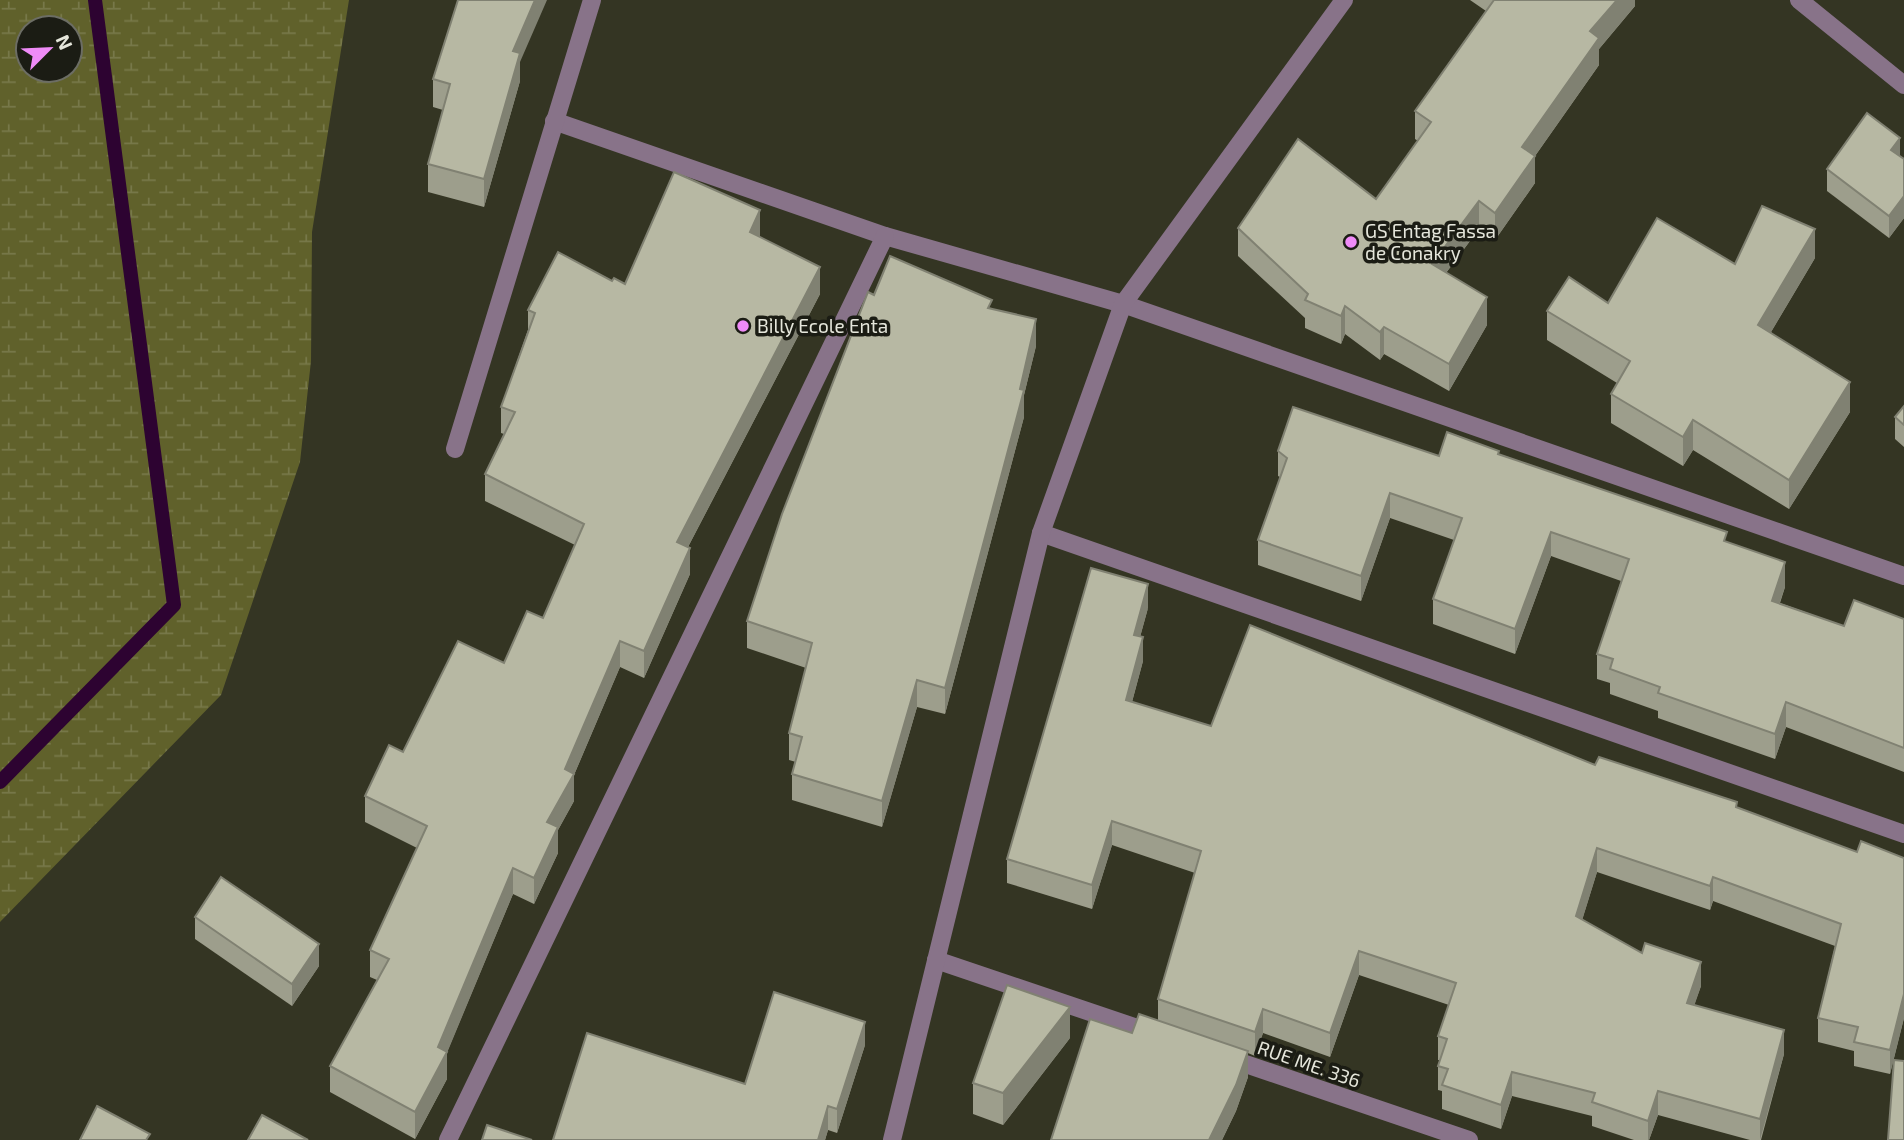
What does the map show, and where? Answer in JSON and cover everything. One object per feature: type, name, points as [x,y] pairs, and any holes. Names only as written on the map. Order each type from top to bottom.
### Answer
[{"type":"street","points":[[455,449],[592,0]]},
{"type":"street","points":[[892,1140],[1041,533],[1123,304],[1344,0]]},
{"type":"street","points":[[1798,0],[1904,85]]},
{"type":"street","points":[[554,121],[885,236],[1123,304],[1904,576]]},
{"type":"street","points":[[448,1140],[885,236]]},
{"type":"street","points":[[1041,533],[1904,834]]},
{"type":"street","points":[[936,960],[1170,1039]]},
{"type":"street","name":"RUE ME. 336","points":[[1209,1052],[1469,1140]]},
{"type":"green space","points":[[0,0],[349,0],[312,232],[311,361],[300,462],[221,695],[0,922]]},
{"type":"building","points":[[458,0],[535,0],[513,51],[520,53],[484,179],[428,164],[450,84],[433,79]]},
{"type":"building","points":[[1494,0],[1617,0],[1590,31],[1599,38],[1522,147],[1535,156],[1495,213],[1479,201],[1432,264],[1487,297],[1449,364],[1384,327],[1380,332],[1345,306],[1341,316],[1305,300],[1308,294],[1238,228],[1298,139],[1376,199],[1431,122],[1415,111]]},
{"type":"building","points":[[1867,113],[1900,138],[1891,150],[1904,159],[1904,196],[1889,216],[1827,169]]},
{"type":"building","points":[[674,172],[760,210],[750,232],[820,267],[677,542],[690,548],[644,651],[620,641],[565,769],[574,774],[547,822],[558,827],[534,878],[513,868],[438,1047],[447,1052],[415,1112],[330,1066],[389,959],[370,950],[427,826],[365,796],[389,745],[403,752],[458,641],[504,663],[527,611],[543,618],[584,524],[485,474],[515,412],[501,407],[535,313],[528,310],[558,252],[612,281],[614,278],[625,284]]},
{"type":"building","points":[[1762,206],[1815,229],[1758,325],[1850,382],[1789,480],[1693,420],[1683,437],[1611,394],[1630,361],[1547,311],[1569,277],[1608,303],[1657,218],[1735,264]]},
{"type":"building","points":[[890,256],[992,300],[988,308],[1036,319],[1020,389],[1024,390],[945,688],[917,680],[882,801],[792,774],[802,737],[789,733],[812,643],[747,621],[782,514],[868,292],[874,295]]},
{"type":"building","points":[[1904,406],[1904,425],[1895,417]]},
{"type":"building","points":[[1293,407],[1439,456],[1447,432],[1499,451],[1498,454],[1727,532],[1724,541],[1785,562],[1772,601],[1844,626],[1854,600],[1904,619],[1904,748],[1786,702],[1775,734],[1658,693],[1660,687],[1610,669],[1613,659],[1597,654],[1629,559],[1551,532],[1515,629],[1433,599],[1462,518],[1390,493],[1361,576],[1258,540],[1287,458],[1278,451]]},
{"type":"building","points":[[1091,568],[1148,584],[1134,635],[1143,637],[1126,700],[1211,726],[1250,625],[1595,765],[1599,757],[1737,802],[1736,807],[1857,852],[1861,841],[1904,858],[1904,994],[1890,1050],[1854,1042],[1858,1027],[1818,1018],[1841,924],[1713,877],[1710,886],[1597,848],[1576,916],[1642,953],[1645,943],[1701,962],[1687,1003],[1784,1030],[1760,1119],[1658,1091],[1648,1121],[1592,1102],[1595,1093],[1512,1072],[1501,1105],[1442,1085],[1448,1069],[1438,1066],[1447,1039],[1438,1036],[1456,983],[1359,951],[1330,1033],[1263,1009],[1255,1032],[1158,999],[1201,851],[1112,821],[1092,885],[1007,859]]},
{"type":"building","points":[[221,877],[319,944],[292,984],[195,917]]},
{"type":"building","points":[[1007,985],[1070,1007],[1003,1093],[973,1083]]},
{"type":"building","points":[[774,992],[865,1022],[837,1109],[828,1106],[818,1140],[553,1140],[587,1033],[745,1084]]},
{"type":"building","points":[[1139,1014],[1248,1051],[1236,1085],[1209,1140],[1051,1140],[1090,1019],[1132,1033]]},
{"type":"building","points":[[1894,1060],[1904,1061],[1904,1140],[1888,1140]]},
{"type":"building","points":[[97,1106],[150,1134],[146,1140],[80,1140]]},
{"type":"building","points":[[262,1115],[308,1140],[248,1140]]},
{"type":"building","points":[[487,1125],[532,1140],[482,1140]]},
{"type":"waterway","points":[[0,782],[174,605],[95,0]]},
{"type":"place","name":"GS Entag Fassa de Conakry","points":[[1351,242]]},
{"type":"place","name":"Billy Ecole Enta","points":[[743,326]]}]
